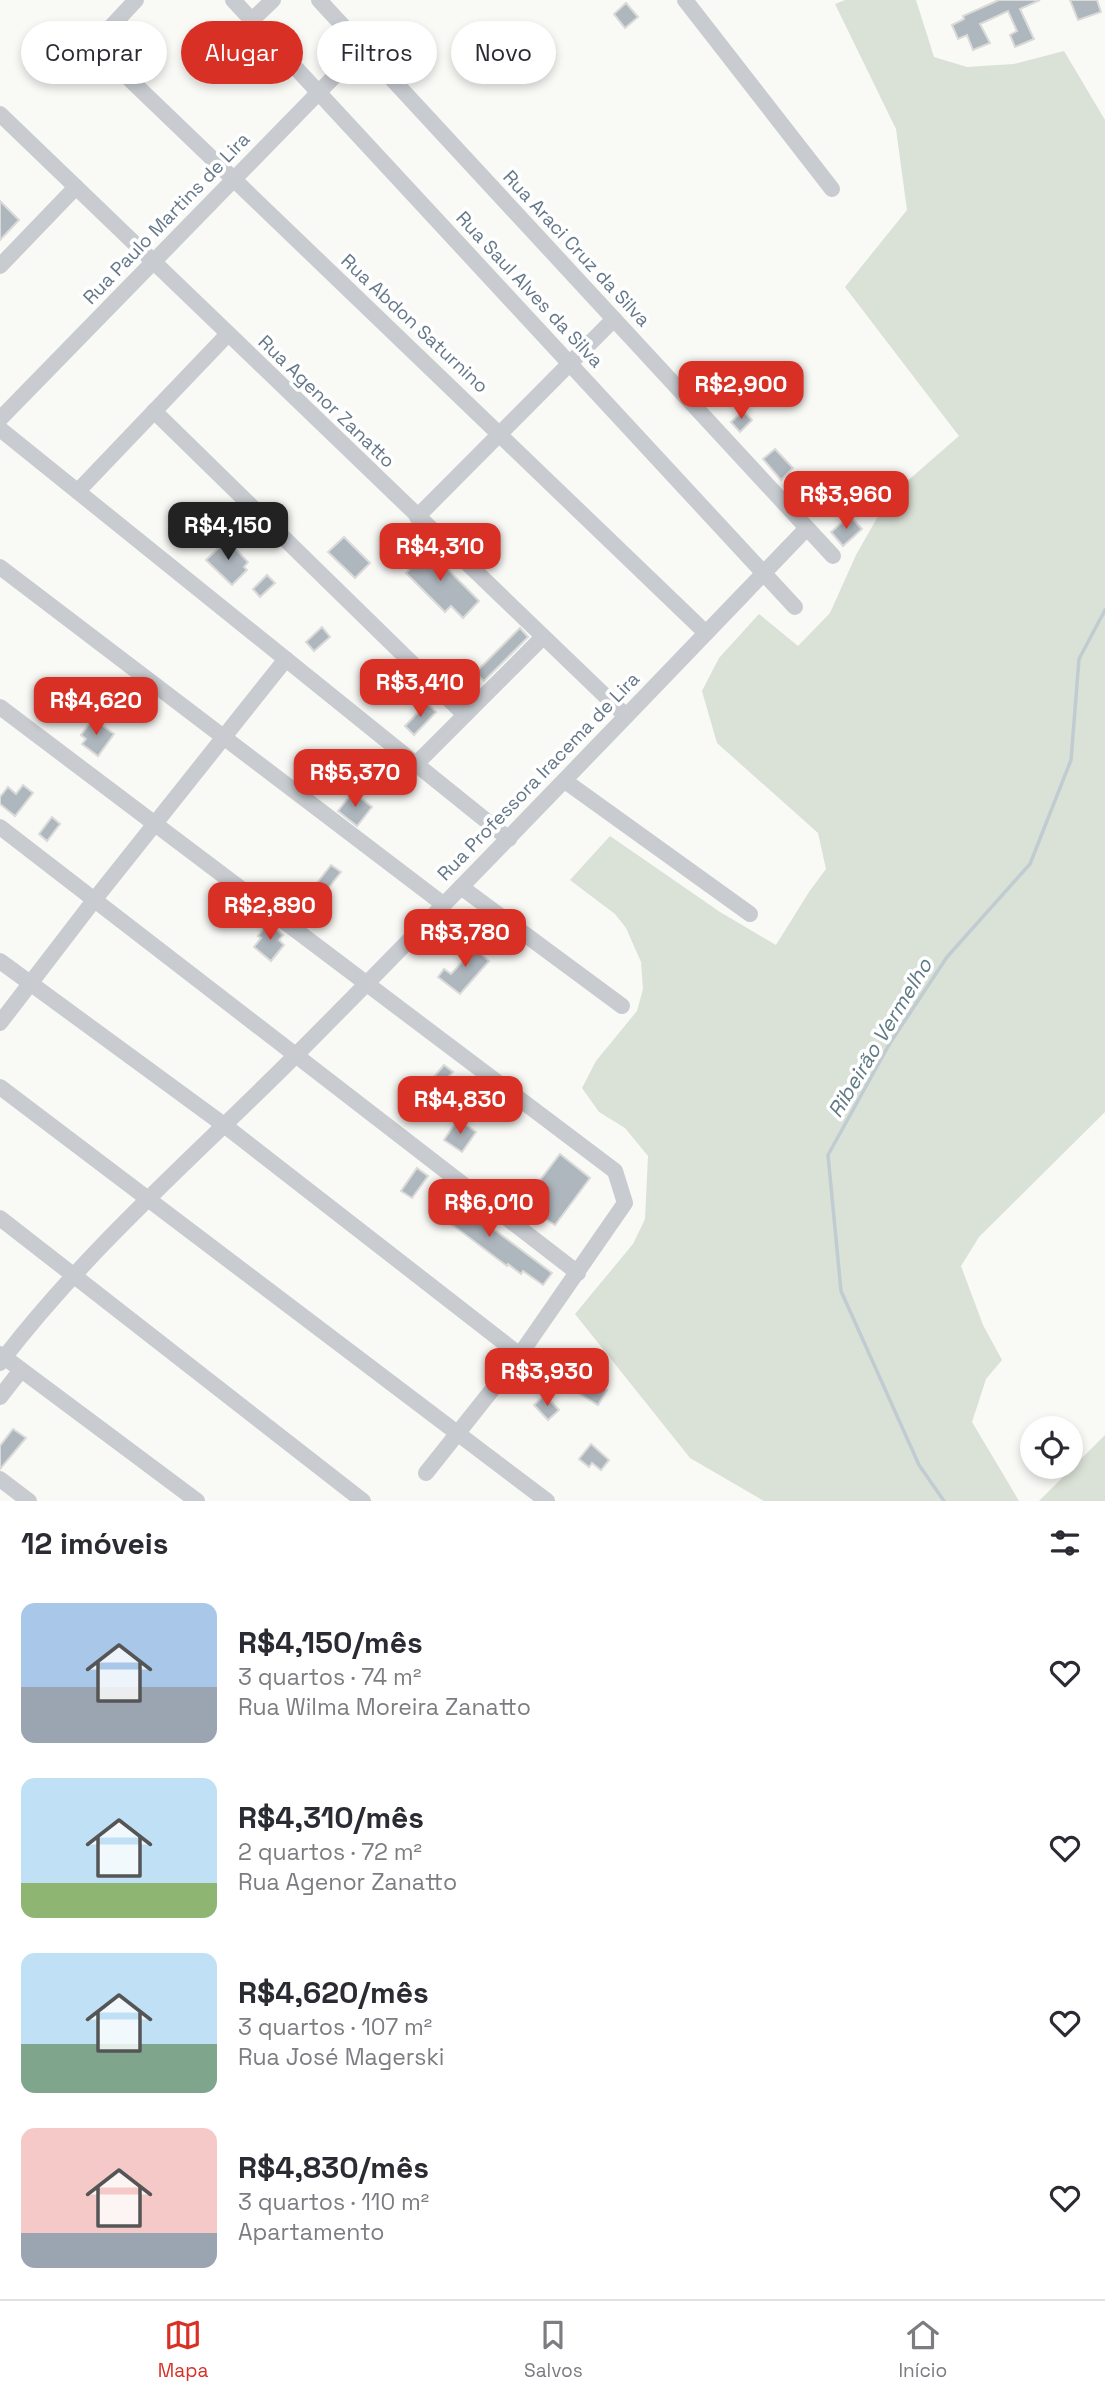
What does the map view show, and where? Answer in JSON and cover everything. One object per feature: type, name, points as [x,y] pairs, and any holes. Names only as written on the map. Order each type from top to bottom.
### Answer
[{"type":"street","name":"Rua Abdon Saturnino","points":[[136,0],[94,45],[706,633]]},
{"type":"street","name":"Rua Saul Alves da Silva","points":[[233,0],[795,607]]},
{"type":"street","points":[[252,20],[273,0]]},
{"type":"street","name":"Rua Araci Cruz da Silva","points":[[319,0],[339,21]]},
{"type":"street","points":[[685,0],[832,189]]},
{"type":"street","name":"Rua Paulo Martins de Lira","points":[[0,419],[327,84]]},
{"type":"street","name":"Rua Araci Cruz da Silva","points":[[397,84],[833,556]]},
{"type":"street","name":"Rua Agenor Zanatto","points":[[1,117],[626,716]]},
{"type":"street","points":[[0,266],[76,187]]},
{"type":"street","points":[[417,517],[614,319]]},
{"type":"street","points":[[78,491],[228,334]]},
{"type":"street","points":[[154,411],[466,715]]},
{"type":"street","points":[[0,429],[509,839]]},
{"type":"street","name":"Rua Professora Iracema de Lira","points":[[1,1358],[147,1199],[295,1055],[509,839],[807,528]]},
{"type":"street","points":[[0,567],[443,904]]},
{"type":"street","points":[[417,763],[542,638]]},
{"type":"street","points":[[0,1023],[286,659]]},
{"type":"street","points":[[0,706],[615,1171],[625,1203],[519,1356],[426,1473]]},
{"type":"street","points":[[565,781],[751,914]]},
{"type":"street","points":[[0,827],[578,1273]]},
{"type":"street","points":[[461,887],[622,1006]]},
{"type":"street","points":[[0,961],[224,1125],[552,1380]]},
{"type":"street","points":[[0,1087],[547,1501]]},
{"type":"street","points":[[0,1218],[363,1501]]},
{"type":"street","points":[[1,1358],[197,1501]]},
{"type":"street","points":[[0,1397],[21,1370]]},
{"type":"street","points":[[0,1479],[29,1501]]},
{"type":"shaded area","points":[[845,0],[916,0],[934,57],[967,67],[1014,64],[1064,51],[1105,120],[1105,1112],[979,1237],[961,1266],[983,1325],[1002,1360],[986,1379],[972,1422],[1019,1501],[764,1501],[690,1458],[575,1314],[633,1244],[645,1219],[648,1156],[625,1128],[599,1112],[582,1088],[596,1061],[637,1011],[643,989],[641,962],[626,928],[615,914],[570,880],[610,836],[720,912],[776,945],[826,869],[818,833],[717,743],[702,691],[719,658],[759,614],[798,646],[830,613],[856,555],[889,497],[959,436],[845,287],[907,210],[896,129],[835,4]]},
{"type":"shaded area","points":[[1105,1435],[1105,1501],[1039,1501],[1061,1479],[1083,1479],[1083,1457]]},
{"type":"building","points":[[999,0],[1040,0],[1020,9],[1034,39],[1015,47],[1010,35],[1017,31],[1008,11],[980,24],[990,43],[973,50],[967,35],[958,39],[952,25],[964,19],[963,16]]},
{"type":"building","points":[[1070,0],[1097,0],[1101,12],[1078,20]]},
{"type":"building","points":[[626,3],[638,17],[625,28],[614,14]]},
{"type":"building","points":[[0,201],[19,220],[0,240]]},
{"type":"building","points":[[743,411],[752,420],[740,432],[731,422]]},
{"type":"building","points":[[775,449],[793,468],[781,480],[763,459]]},
{"type":"building","points":[[850,516],[862,529],[843,546],[831,532]]},
{"type":"building","points":[[344,537],[370,563],[355,578],[328,552]]},
{"type":"building","points":[[227,540],[248,562],[244,567],[247,570],[232,585],[206,560]]},
{"type":"building","points":[[425,546],[479,601],[463,618],[451,606],[445,612],[406,573],[409,570],[405,565]]},
{"type":"building","points":[[267,575],[275,583],[260,597],[253,589]]},
{"type":"building","points":[[322,627],[330,637],[314,651],[306,642]]},
{"type":"building","points":[[520,628],[528,637],[484,681],[475,673]]},
{"type":"building","points":[[427,703],[436,712],[414,735],[405,726]]},
{"type":"building","points":[[93,719],[114,734],[98,756],[82,744],[86,739],[81,735]]},
{"type":"building","points":[[23,785],[33,793],[15,816],[0,804],[0,797],[8,787],[16,794]]},
{"type":"building","points":[[353,792],[372,807],[357,826],[338,811]]},
{"type":"building","points":[[52,817],[60,824],[47,841],[39,834]]},
{"type":"building","points":[[331,865],[341,872],[326,891],[317,883]]},
{"type":"building","points":[[268,923],[283,935],[279,940],[284,945],[271,961],[254,947]]},
{"type":"building","points":[[468,942],[489,961],[460,994],[438,977],[444,969],[451,974],[465,959],[458,952]]},
{"type":"building","points":[[444,1065],[453,1072],[435,1092],[427,1085]]},
{"type":"building","points":[[458,1119],[476,1132],[462,1152],[444,1140]]},
{"type":"building","points":[[560,1154],[590,1178],[555,1225],[522,1204]]},
{"type":"building","points":[[417,1168],[428,1176],[412,1198],[401,1191]]},
{"type":"building","points":[[447,1194],[552,1273],[543,1285],[523,1271],[521,1274],[508,1264],[507,1266],[454,1226],[442,1220],[439,1223],[430,1217]]},
{"type":"building","points":[[581,1374],[607,1390],[598,1405],[572,1389]]},
{"type":"building","points":[[545,1395],[559,1410],[548,1420],[534,1405]]},
{"type":"building","points":[[13,1429],[26,1438],[0,1469],[0,1446]]},
{"type":"building","points":[[591,1444],[609,1460],[601,1470],[592,1463],[589,1467],[579,1459]]},
{"type":"waterway","name":"Ribeirão Vermelho","points":[[944,1501],[919,1465],[841,1291],[828,1155],[890,1043],[947,957],[1030,864],[1071,760],[1079,659],[1105,610]]}]
